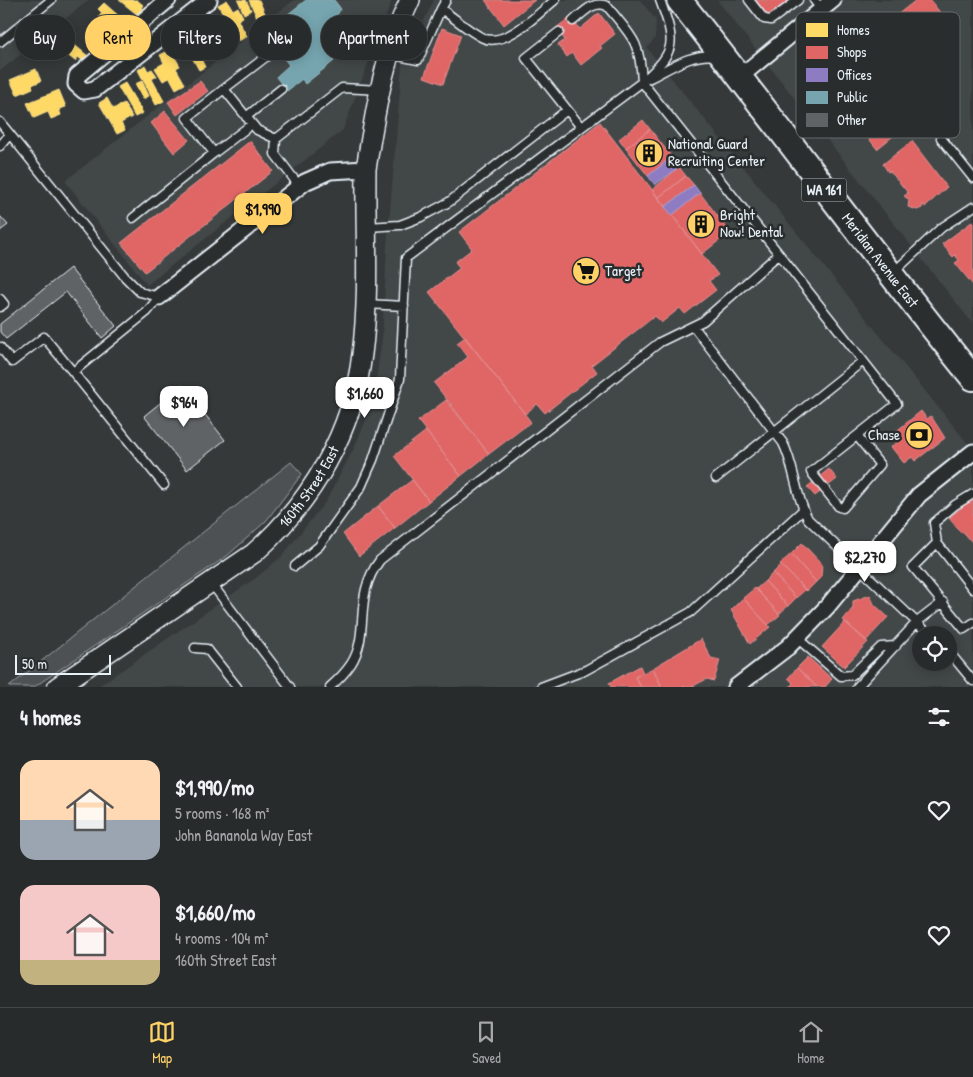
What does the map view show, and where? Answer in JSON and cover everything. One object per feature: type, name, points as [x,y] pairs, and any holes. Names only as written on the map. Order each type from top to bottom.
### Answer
[{"type":"main road","name":"Meridian Avenue East","points":[[680,0],[734,68],[826,193],[973,378]]},
{"type":"street","points":[[168,0],[77,76],[76,84],[84,91],[95,89],[209,0]]},
{"type":"street","name":"160th Street East","points":[[404,15],[410,0]]},
{"type":"street","points":[[810,12],[822,3]]},
{"type":"street","points":[[734,68],[796,22]]},
{"type":"street","name":"160th Street East","points":[[57,687],[211,584],[275,534],[308,494],[333,451],[347,420],[362,355],[365,304],[366,169],[388,60]]},
{"type":"street","points":[[159,297],[300,187],[330,171],[366,169]]},
{"type":"street","points":[[736,687],[763,668],[797,638],[827,607],[918,495],[973,452]]},
{"type":"lane","points":[[0,42],[51,0]]},
{"type":"lane","points":[[427,40],[446,0]]},
{"type":"lane","points":[[441,9],[488,39],[514,33],[555,0]]},
{"type":"lane","points":[[294,566],[319,546],[362,487],[400,379],[406,258],[642,82],[660,66],[670,50],[672,41],[670,25],[660,0]]},
{"type":"lane","points":[[749,0],[764,19],[771,20],[798,0]]},
{"type":"lane","points":[[573,21],[593,5],[601,3],[607,6],[636,42],[641,57],[642,82],[897,404],[840,448],[812,472],[840,507],[843,508],[861,490],[880,465],[857,436]]},
{"type":"lane","points":[[558,32],[526,58],[581,127]]},
{"type":"lane","points":[[642,82],[699,57],[710,55],[734,68]]},
{"type":"lane","points":[[214,153],[187,118],[262,60]]},
{"type":"lane","points":[[300,187],[275,154],[276,139],[342,88],[381,90]]},
{"type":"lane","points":[[224,89],[257,130],[276,139]]},
{"type":"lane","points":[[246,117],[281,89]]},
{"type":"lane","points":[[366,227],[400,225],[421,218],[449,202],[567,110]]},
{"type":"lane","points":[[0,122],[125,277],[140,292],[159,297],[147,312],[73,372]]},
{"type":"lane","points":[[133,218],[252,124]]},
{"type":"lane","points":[[0,146],[10,134]]},
{"type":"lane","points":[[941,138],[973,178]]},
{"type":"lane","points":[[891,274],[941,228],[973,207]]},
{"type":"lane","points":[[330,687],[352,663],[358,647],[365,584],[380,560],[660,342],[694,327],[719,309],[779,254]]},
{"type":"lane","points":[[0,299],[4,304],[0,307]]},
{"type":"lane","points":[[365,304],[404,306]]},
{"type":"lane","points":[[694,327],[774,432],[790,460],[803,510],[812,525],[921,626]]},
{"type":"lane","points":[[0,347],[12,362],[44,337],[164,485]]},
{"type":"lane","points":[[716,478],[864,361]]},
{"type":"lane","points":[[973,494],[955,505],[934,523],[937,543],[973,588]]},
{"type":"lane","points":[[541,687],[586,670],[691,612],[803,510]]},
{"type":"lane","points":[[937,543],[913,567],[964,629],[973,623]]},
{"type":"lane","points":[[211,584],[290,687]]},
{"type":"lane","points":[[857,687],[917,622],[943,602]]},
{"type":"lane","points":[[797,638],[841,676],[846,677],[852,675],[881,646],[896,646]]},
{"type":"lane","points":[[195,648],[208,649],[237,687]]},
{"type":"lane","points":[[957,662],[973,681]]},
{"type":"lane","points":[[337,680],[343,687]]},
{"type":"shaded area","points":[[0,0],[89,0],[70,15],[15,15],[15,59],[0,71]]},
{"type":"shaded area","points":[[294,0],[392,0],[386,15],[321,15],[321,60],[369,60],[343,130],[147,285],[65,181],[218,60],[239,60],[239,43],[249,36],[249,60],[311,60],[311,15],[275,15]]},
{"type":"shaded area","points":[[434,0],[640,0],[656,20],[655,38],[647,48],[973,450],[973,687],[97,687],[257,577],[281,557],[326,501],[354,448],[372,406],[382,339],[387,246],[402,65],[404,60],[427,60],[427,15]]},
{"type":"shaded area","points":[[717,0],[973,0],[973,324],[826,138],[960,138],[960,12],[796,12],[796,100]]},
{"type":"shaded area","points":[[291,462],[302,474],[266,521],[227,556],[34,687],[9,687]]},
{"type":"building: Homes","points":[[119,0],[137,0],[143,5],[141,8],[144,10],[138,15]]},
{"type":"building: Homes","points":[[227,0],[233,10],[238,7],[243,17],[239,19],[239,15],[224,15],[218,5]]},
{"type":"building: Homes","points":[[238,0],[246,0],[251,10],[244,14]]},
{"type":"building: Homes","points":[[249,0],[259,0],[266,15],[256,15]]},
{"type":"building: Homes","points":[[104,3],[118,15],[100,15],[102,13],[98,9]]},
{"type":"building: Homes","points":[[239,22],[247,36],[239,41]]},
{"type":"building: Homes","points":[[75,45],[85,54],[85,59],[83,61],[78,57],[75,61]]},
{"type":"building: Homes","points":[[162,60],[176,60],[180,66],[176,68],[185,84],[176,89],[170,78],[163,81],[155,68],[164,63]]},
{"type":"building: Homes","points":[[193,60],[202,60],[205,67],[199,70]]},
{"type":"building: Homes","points":[[145,65],[148,71],[152,69],[157,76],[152,79],[164,101],[156,105],[138,70]]},
{"type":"building: Homes","points":[[36,69],[41,81],[32,85],[33,88],[17,95],[10,80]]},
{"type":"building: Homes","points":[[142,81],[149,96],[143,99],[135,84]]},
{"type":"building: Homes","points":[[125,83],[143,113],[135,117],[118,87]]},
{"type":"building: Homes","points":[[59,90],[66,107],[59,109],[61,115],[51,119],[48,112],[34,118],[27,103]]},
{"type":"building: Homes","points":[[107,98],[113,109],[124,103],[132,117],[121,123],[125,130],[117,134],[99,103]]},
{"type":"building: Shops","points":[[485,0],[535,0],[504,25]]},
{"type":"building: Shops","points":[[754,0],[791,0],[793,3],[773,16],[765,14]]},
{"type":"building: Shops","points":[[916,0],[930,0],[940,12],[901,12]]},
{"type":"building: Shops","points":[[599,13],[615,34],[600,46],[602,48],[581,65],[572,53],[567,57],[558,45],[565,40],[556,28],[570,17],[580,29]]},
{"type":"building: Shops","points":[[442,28],[461,35],[443,84],[424,77]]},
{"type":"building: Shops","points":[[200,81],[208,91],[177,115],[168,102]]},
{"type":"building: Shops","points":[[165,111],[189,140],[174,153],[151,123]]},
{"type":"building: Shops","points":[[643,120],[650,129],[626,148],[619,139]]},
{"type":"building: Shops","name":"Target","points":[[600,122],[718,275],[709,281],[716,290],[685,314],[680,308],[661,323],[655,316],[592,365],[597,372],[545,413],[537,404],[525,414],[429,292],[460,268],[455,262],[472,249],[459,232]]},
{"type":"building: Shops","name":"National Guard Recruiting Center","points":[[650,129],[672,157],[648,176],[626,148]]},
{"type":"building: Shops","points":[[868,138],[891,138],[877,149]]},
{"type":"building: Shops","points":[[250,141],[273,171],[145,272],[121,243]]},
{"type":"building: Shops","points":[[912,141],[947,187],[925,207],[923,204],[922,208],[917,210],[908,207],[909,200],[904,196],[908,193],[883,164]]},
{"type":"building: Shops","points":[[679,167],[686,176],[658,198],[652,190]]},
{"type":"building: Shops","points":[[686,176],[694,185],[665,207],[658,198]]},
{"type":"building: Shops","name":"Bright Now! Dental","points":[[700,193],[730,232],[702,254],[672,215]]},
{"type":"building: Shops","points":[[973,221],[973,285],[955,263],[959,260],[955,255],[953,257],[942,244]]},
{"type":"building: Shops","points":[[465,337],[531,422],[489,454],[434,383],[468,357],[457,343]]},
{"type":"building: Shops","points":[[446,400],[489,454],[461,476],[418,421]]},
{"type":"building: Shops","name":"Chase","points":[[921,411],[927,419],[931,416],[945,438],[915,461],[912,457],[904,463],[891,447],[899,440],[894,433]]},
{"type":"building: Shops","points":[[426,431],[461,476],[429,501],[394,456]]},
{"type":"building: Shops","points":[[829,469],[837,479],[815,496],[807,487]]},
{"type":"building: Shops","points":[[412,480],[429,501],[395,528],[378,506]]},
{"type":"building: Shops","points":[[973,498],[972,542],[963,532],[961,533],[949,518]]},
{"type":"building: Shops","points":[[378,506],[395,528],[359,556],[343,534]]},
{"type":"building: Shops","points":[[802,543],[822,564],[821,577],[816,582],[791,554]]},
{"type":"building: Shops","points":[[791,554],[816,582],[807,591],[780,564]]},
{"type":"building: Shops","points":[[781,565],[805,590],[796,598],[773,573]]},
{"type":"building: Shops","points":[[773,573],[796,598],[788,606],[765,581]]},
{"type":"building: Shops","points":[[765,581],[788,606],[779,614],[756,589]]},
{"type":"building: Shops","points":[[755,588],[780,615],[768,625],[743,598]]},
{"type":"building: Shops","points":[[870,595],[874,604],[888,617],[866,641],[843,620],[853,608],[853,601]]},
{"type":"building: Shops","points":[[743,598],[770,627],[750,644],[731,610]]},
{"type":"building: Shops","points":[[845,622],[868,642],[844,667],[822,647]]},
{"type":"building: Shops","points":[[701,639],[711,658],[720,660],[714,681],[707,679],[691,687],[662,687],[653,668]]},
{"type":"building: Shops","points":[[808,657],[832,679],[825,687],[817,687],[797,668]]},
{"type":"building: Shops","points":[[640,666],[643,673],[635,677],[641,687],[611,687],[609,683]]},
{"type":"building: Shops","points":[[653,668],[662,687],[641,687],[635,677]]},
{"type":"building: Shops","points":[[797,668],[817,687],[790,687],[793,683],[788,678]]},
{"type":"building: Offices","points":[[672,157],[679,167],[655,185],[648,176]]},
{"type":"building: Offices","points":[[694,185],[700,193],[672,215],[665,207]]},
{"type":"building: Public","points":[[306,0],[334,0],[341,9],[338,15],[321,15],[321,60],[334,61],[305,84],[302,79],[287,91],[276,77],[289,65],[285,60],[311,60],[311,15],[287,15]]},
{"type":"building: Other","points":[[0,216],[8,225],[0,231]]},
{"type":"building: Other","points":[[70,268],[116,326],[102,338],[66,292],[6,339],[0,332],[0,324]]},
{"type":"building: Other","points":[[182,385],[225,440],[187,470],[144,416]]},
{"type":"place","name":"National Guard Recruiting Center","points":[[649,153]]},
{"type":"place","name":"Bright Now! Dental","points":[[701,224]]},
{"type":"place","name":"Target","points":[[586,271]]},
{"type":"place","name":"Chase","points":[[919,435]]}]
